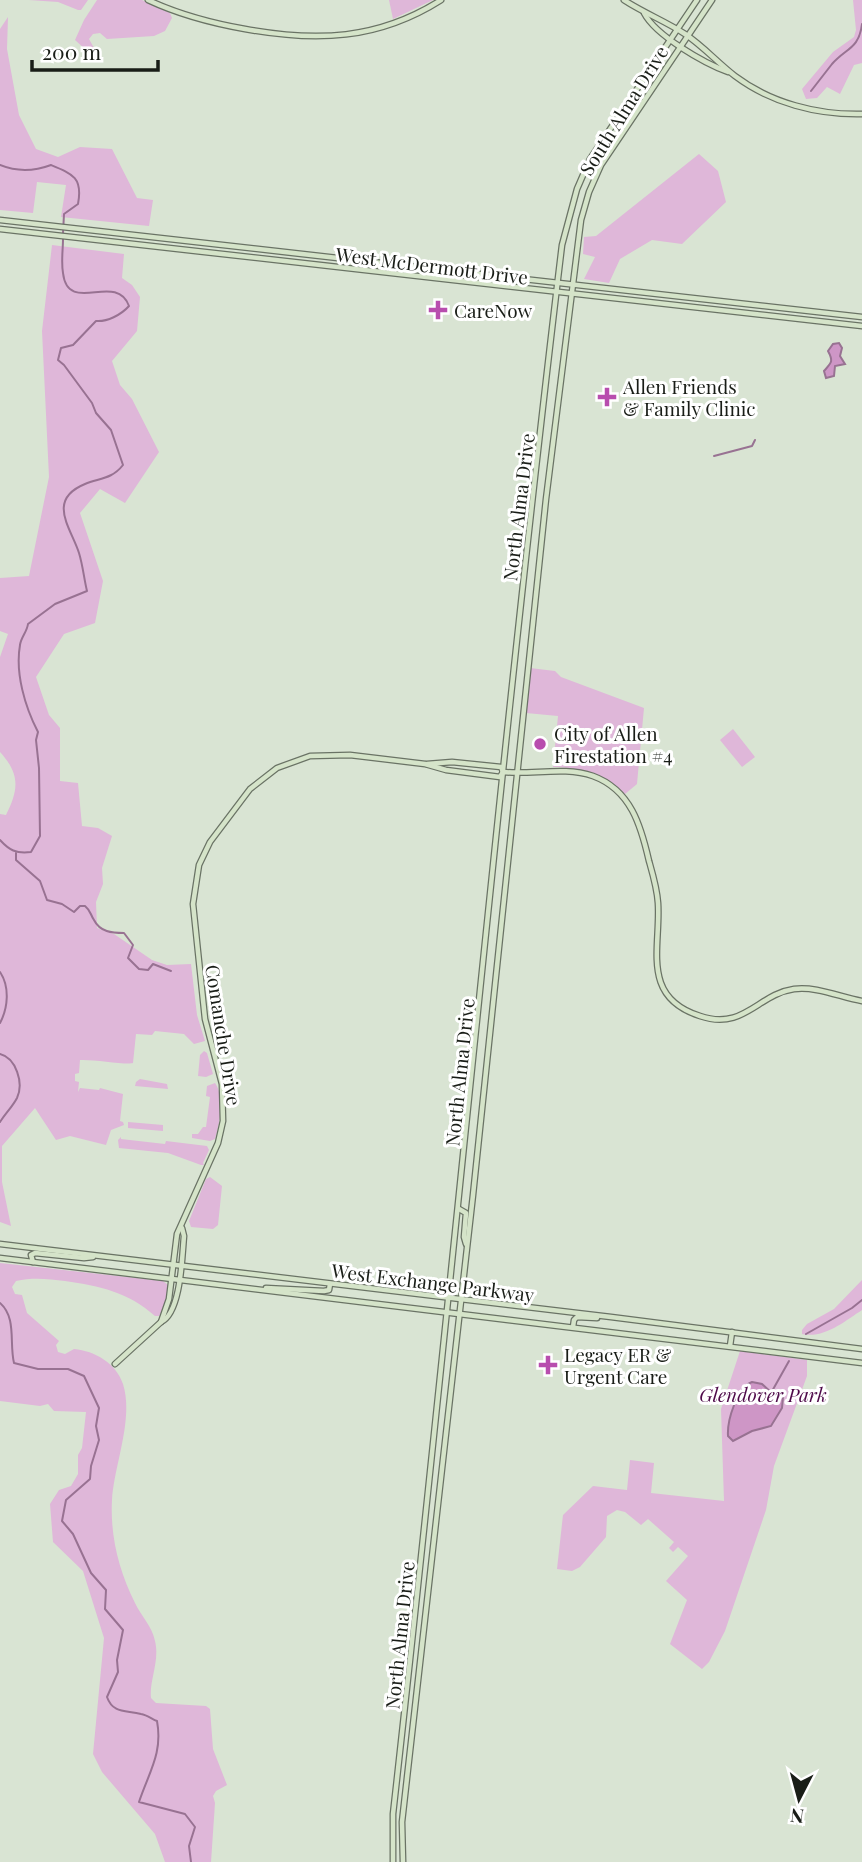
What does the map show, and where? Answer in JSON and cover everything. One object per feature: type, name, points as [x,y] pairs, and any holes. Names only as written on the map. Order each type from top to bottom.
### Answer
[{"type":"main road","points":[[148,0],[209,22],[268,33],[319,37],[359,33],[397,23],[441,0]]},
{"type":"main road","points":[[624,0],[688,36],[733,74],[765,94],[790,104],[830,113],[862,114]]},
{"type":"main road","name":"South Alma Drive","points":[[557,284],[568,217],[590,159],[696,0]]},
{"type":"main road","name":"South Alma Drive","points":[[572,286],[581,220],[597,173],[621,132],[712,0]]},
{"type":"main road","points":[[643,13],[649,22],[671,39],[712,66],[733,74]]},
{"type":"main road","name":"West McDermott Drive","points":[[0,220],[862,317]]},
{"type":"main road","name":"West McDermott Drive","points":[[0,229],[862,327]]},
{"type":"main road","points":[[234,256],[235,247]]},
{"type":"main road","points":[[364,272],[365,262]]},
{"type":"main road","points":[[452,282],[454,272]]},
{"type":"main road","name":"North Alma Drive","points":[[393,1862],[391,1829],[557,284]]},
{"type":"main road","name":"North Alma Drive","points":[[403,1862],[402,1815],[460,1314],[546,499],[572,286]]},
{"type":"main road","points":[[686,308],[687,299]]},
{"type":"main road","points":[[534,498],[546,499]]},
{"type":"main road","name":"Comanche Drive","points":[[162,1322],[168,1304],[177,1234],[218,1143],[224,1110],[222,1084],[205,1019],[193,904],[195,879],[205,850],[233,808],[250,789],[266,775],[289,762],[310,756],[334,754],[425,764],[446,770],[500,777],[503,772]]},
{"type":"main road","points":[[464,772],[465,763]]},
{"type":"main road","name":"Comanche Drive","points":[[425,764],[465,763],[501,767],[503,772]]},
{"type":"main road","name":"Comanche Drive","points":[[503,772],[517,774],[560,771],[584,774],[612,786],[629,804],[640,825],[656,889],[659,916],[655,960],[657,973],[670,996],[685,1009],[700,1016],[727,1019],[747,1013],[779,993],[800,989],[862,1001]]},
{"type":"main road","points":[[459,1209],[466,1213],[464,1237],[467,1248]]},
{"type":"main road","name":"Comanche Drive","points":[[115,1364],[168,1319],[172,1312],[181,1266],[184,1236],[181,1227]]},
{"type":"main road","name":"West Exchange Parkway","points":[[3,1244],[862,1349]]},
{"type":"main road","points":[[33,1262],[31,1255],[34,1253],[85,1258],[97,1256]]},
{"type":"main road","name":"West Exchange Parkway","points":[[0,1258],[862,1363]]},
{"type":"main road","points":[[253,1288],[324,1291],[329,1289],[330,1284]]},
{"type":"main road","points":[[573,1327],[577,1317],[622,1318]]},
{"type":"main road","points":[[730,1346],[732,1332]]},
{"type":"main road","points":[[437,1415],[448,1416]]},
{"type":"green space","points":[[29,0],[88,0],[81,10],[78,10],[58,2]]},
{"type":"green space","points":[[97,0],[142,0],[170,13],[172,18],[165,31],[154,36],[107,39],[100,33],[93,34],[89,39],[94,48],[85,49],[75,40]]},
{"type":"green space","points":[[389,0],[433,0],[393,19]]},
{"type":"green space","points":[[853,0],[862,0],[862,63],[854,65],[840,94],[827,87],[817,98],[806,99],[802,89],[833,52],[854,37],[856,30]]},
{"type":"green space","points":[[8,17],[7,49],[19,115],[36,149],[58,157],[80,147],[112,149],[137,198],[153,200],[149,226],[61,217],[66,185],[37,182],[33,213],[0,210],[0,29]]},
{"type":"green space","points":[[699,154],[718,171],[726,202],[682,244],[652,240],[620,259],[609,283],[584,279],[595,257],[583,254],[584,237],[596,236]]},
{"type":"green space","points":[[52,245],[124,254],[122,278],[132,285],[140,297],[137,331],[112,361],[120,385],[132,399],[159,452],[125,503],[100,489],[80,513],[103,581],[95,623],[64,634],[36,677],[49,715],[60,728],[60,781],[78,783],[82,826],[98,828],[112,836],[102,868],[103,884],[96,902],[97,928],[114,934],[152,960],[167,965],[191,964],[197,1015],[205,1041],[194,1044],[184,1034],[155,1031],[152,1035],[136,1034],[133,1063],[80,1060],[79,1073],[75,1074],[75,1081],[79,1082],[78,1092],[80,1088],[100,1088],[123,1094],[120,1121],[124,1125],[111,1130],[106,1145],[70,1136],[56,1140],[35,1108],[2,1146],[2,1182],[11,1226],[0,1222],[0,814],[6,815],[15,782],[11,767],[0,752],[0,657],[8,634],[0,631],[0,578],[29,576],[49,477],[42,331]]},
{"type":"green space","points":[[530,668],[555,671],[561,677],[644,708],[637,784],[625,794],[592,774],[553,767],[558,716],[526,713]]},
{"type":"green space","points":[[733,729],[755,757],[742,767],[720,740]]},
{"type":"green space","points":[[204,1051],[213,1074],[206,1077],[198,1076],[200,1055]]},
{"type":"green space","points":[[140,1079],[167,1084],[168,1089],[135,1086]]},
{"type":"green space","points":[[215,1083],[221,1103],[215,1139],[210,1141],[192,1138],[192,1134],[198,1134],[206,1127],[210,1097],[206,1096],[207,1086]]},
{"type":"green space","points":[[128,1122],[163,1125],[163,1131],[128,1128]]},
{"type":"green space","points":[[121,1137],[165,1144],[166,1141],[207,1146],[209,1150],[204,1165],[201,1165],[168,1153],[119,1148],[118,1140]]},
{"type":"green space","points":[[210,1177],[222,1186],[218,1225],[213,1229],[191,1227],[189,1221],[206,1179]]},
{"type":"green space","points":[[0,1263],[163,1281],[168,1285],[165,1305],[159,1316],[113,1291],[90,1285],[35,1279],[16,1281],[12,1287],[15,1294],[22,1295],[27,1313],[59,1341],[56,1345],[58,1352],[65,1354],[74,1349],[97,1355],[110,1364],[123,1384],[126,1412],[113,1486],[114,1540],[129,1591],[155,1641],[151,1698],[156,1703],[206,1706],[210,1709],[213,1749],[227,1785],[213,1796],[215,1803],[211,1862],[165,1862],[155,1834],[102,1772],[93,1754],[104,1638],[83,1571],[53,1542],[50,1504],[59,1490],[71,1486],[78,1474],[78,1455],[82,1448],[86,1412],[54,1411],[48,1404],[40,1406],[0,1401]]},
{"type":"green space","points":[[862,1280],[862,1310],[826,1332],[802,1334],[807,1324],[834,1309]]},
{"type":"green space","name":"Glendover Park","points":[[740,1351],[807,1360],[807,1376],[774,1466],[766,1510],[725,1631],[709,1662],[702,1669],[670,1644],[687,1600],[666,1581],[688,1556],[678,1547],[673,1552],[669,1548],[674,1542],[648,1519],[641,1525],[625,1512],[617,1510],[607,1516],[606,1537],[580,1567],[572,1571],[557,1569],[563,1515],[593,1486],[627,1490],[630,1460],[654,1463],[651,1493],[724,1501],[721,1409]]},
{"type":"shaded area","points":[[839,343],[842,348],[840,356],[845,364],[835,366],[834,376],[826,378],[824,371],[831,360],[828,351],[833,344]]},
{"type":"shaded area","points":[[752,1382],[762,1384],[774,1395],[783,1397],[782,1408],[771,1426],[752,1431],[733,1441],[728,1436],[731,1413],[742,1391]]},
{"type":"waterway","points":[[811,91],[832,64],[855,43],[862,24]]},
{"type":"waterway","points":[[0,165],[26,170],[51,165],[75,178],[79,188],[78,204],[64,214],[63,233]]},
{"type":"waterway","points":[[0,840],[13,850],[31,852],[40,836],[36,740],[38,732],[22,690],[19,656],[28,624],[55,604],[87,591],[79,553],[64,515],[66,498],[85,484],[110,476],[123,465],[111,430],[58,360],[61,348],[73,345],[96,321],[114,317],[129,306],[123,296],[114,292],[83,293],[74,291],[67,285],[62,269],[63,239]]},
{"type":"waterway","points":[[714,456],[752,446],[755,440]]},
{"type":"waterway","points":[[16,853],[16,860],[40,881],[47,900],[62,904],[74,912],[80,906],[85,906],[100,927],[111,932],[124,933],[133,945],[128,958],[139,969],[148,970],[153,964],[171,971]]},
{"type":"waterway","points":[[0,972],[7,998],[0,1023]]},
{"type":"waterway","points":[[0,1054],[6,1056],[14,1066],[20,1085],[17,1098],[0,1122]]},
{"type":"waterway","points":[[806,1334],[862,1300]]},
{"type":"waterway","points":[[0,1303],[11,1323],[14,1363],[38,1369],[68,1369],[84,1376],[99,1408],[96,1426],[99,1440],[90,1479],[66,1500],[62,1521],[73,1534],[91,1573],[106,1590],[105,1609],[123,1630],[117,1660],[118,1672],[107,1697],[116,1709],[157,1721],[157,1753],[139,1802],[185,1814],[195,1827],[189,1846],[191,1862]]},
{"type":"waterway","points":[[771,1393],[789,1361]]},
{"type":"place","name":"CareNow","points":[[438,310]]},
{"type":"place","name":"Allen Friends & Family Clinic","points":[[607,397]]},
{"type":"place","name":"City of Allen Firestation #4","points":[[540,744]]},
{"type":"place","name":"Legacy ER & Urgent Care","points":[[548,1365]]}]
